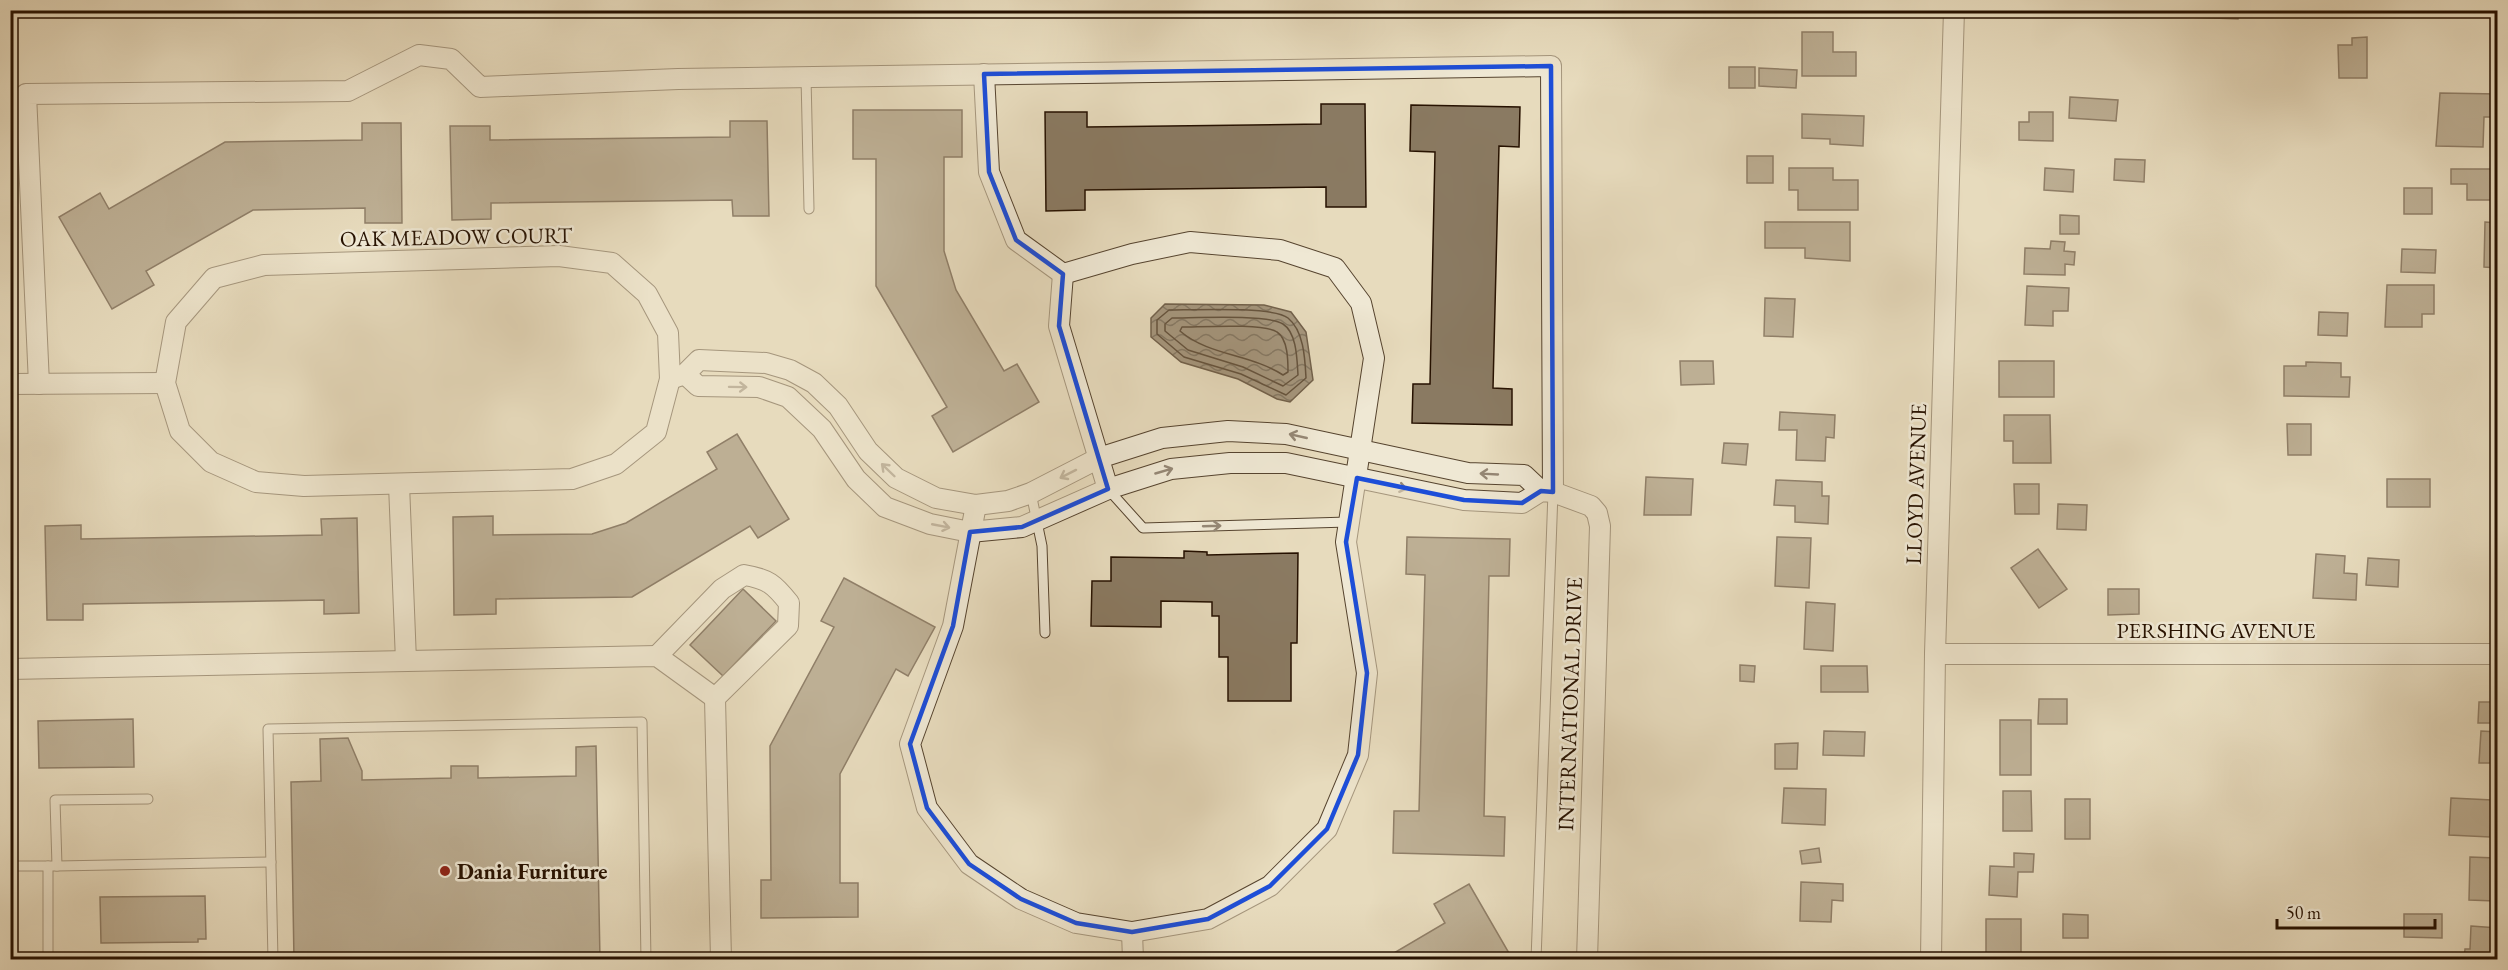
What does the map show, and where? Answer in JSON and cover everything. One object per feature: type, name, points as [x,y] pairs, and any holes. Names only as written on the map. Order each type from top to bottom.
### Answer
[{"type":"street","name":"LLOYD AVENUE","points":[[1930,960],[1935,654],[1954,10]]},
{"type":"street","points":[[39,384],[26,94],[348,92],[419,55],[451,59],[480,87],[806,77],[1551,66],[1547,491],[1522,503],[1464,500],[1286,463],[1230,463],[1171,469],[1108,489],[1022,527],[970,532],[930,524],[885,507],[856,479],[822,429],[788,398],[759,387],[698,386],[677,376]]},
{"type":"street","points":[[984,74],[989,172],[1016,240],[1063,274]]},
{"type":"street","points":[[976,505],[953,626],[910,744],[927,808],[969,864],[1021,899],[1076,923],[1132,932],[1208,919],[1270,886],[1327,829],[1358,755],[1367,673],[1346,542],[1374,358],[1361,303],[1335,268],[1280,250],[1190,242],[1132,254],[1063,274]]},
{"type":"street","name":"OAK MEADOW COURT","points":[[560,256],[612,263],[647,294],[668,333],[677,376],[656,432],[616,464],[572,479],[304,486],[256,482],[211,462],[180,431],[165,383],[176,322],[214,278],[264,265],[560,256]]},
{"type":"street","points":[[1063,274],[1059,326],[1108,489]]},
{"type":"street","name":"INTERNATIONAL DRIVE","points":[[677,376],[699,360],[766,363],[790,370],[814,383],[838,406],[868,452],[896,478],[936,498],[976,505],[1008,501],[1031,493],[1099,458],[1162,438],[1228,431],[1286,434],[1468,473],[1524,476],[1547,491],[1591,506],[1597,513],[1600,526],[1587,960]]},
{"type":"street","points":[[10,384],[165,383]]},
{"type":"street","points":[[399,484],[406,661]]},
{"type":"street","points":[[657,656],[722,589],[744,575],[763,578],[778,589],[789,603],[788,626],[715,698],[721,960]]},
{"type":"street","name":"PERSHING AVENUE","points":[[1935,654],[2498,654]]},
{"type":"street","points":[[10,669],[657,656],[715,698]]},
{"type":"street","points":[[1132,932],[1133,960]]},
{"type":"lane","points":[[806,77],[809,209]]},
{"type":"lane","points":[[1108,489],[1143,528],[1348,522]]},
{"type":"lane","points":[[1536,960],[1547,491]]},
{"type":"lane","points":[[1031,493],[1042,546],[1045,633]]},
{"type":"lane","points":[[273,960],[268,729],[642,722],[646,960]]},
{"type":"lane","points":[[48,960],[56,800],[148,799]]},
{"type":"lane","points":[[10,866],[271,862]]},
{"type":"highlighted area","points":[[1551,66],[1553,492],[1541,491],[1522,503],[1464,500],[1357,478],[1346,542],[1367,673],[1358,755],[1327,829],[1270,886],[1208,919],[1132,932],[1076,923],[1021,899],[969,864],[927,808],[910,744],[953,626],[970,532],[1022,527],[1108,489],[1059,326],[1063,274],[1016,240],[989,172],[984,74]]},
{"type":"water","points":[[1165,304],[1264,305],[1291,312],[1306,332],[1313,380],[1290,402],[1277,399],[1238,379],[1181,362],[1151,337],[1151,318]]},
{"type":"building","points":[[2189,10],[2239,10],[2238,19],[2188,17]]},
{"type":"building","points":[[1802,32],[1833,32],[1833,52],[1856,52],[1856,76],[1802,76]]},
{"type":"building","points":[[2367,37],[2367,78],[2339,78],[2338,45],[2352,45],[2352,38]]},
{"type":"building","points":[[1729,67],[1755,67],[1755,88],[1729,88]]},
{"type":"building","points":[[1759,68],[1797,70],[1796,88],[1759,86]]},
{"type":"building","points":[[2440,93],[2498,94],[2498,117],[2484,117],[2483,147],[2436,146]]},
{"type":"building","points":[[2070,97],[2118,100],[2116,121],[2069,118]]},
{"type":"building","points":[[1321,104],[1365,104],[1366,207],[1326,207],[1326,187],[1085,190],[1085,210],[1046,211],[1045,112],[1087,112],[1087,127],[1321,124]]},
{"type":"building","points":[[1411,105],[1520,107],[1519,147],[1499,146],[1493,388],[1512,389],[1512,425],[1412,423],[1413,384],[1430,384],[1435,152],[1410,151]]},
{"type":"building","points":[[853,110],[962,110],[962,157],[944,157],[944,251],[956,290],[1004,371],[1017,364],[1039,402],[953,452],[932,416],[947,407],[876,286],[876,159],[853,159]]},
{"type":"building","points":[[2029,112],[2053,112],[2053,141],[2019,140],[2019,122],[2029,122]]},
{"type":"building","points":[[1802,114],[1864,116],[1863,146],[1830,144],[1830,139],[1802,138]]},
{"type":"building","points":[[730,121],[767,121],[769,216],[733,216],[732,200],[491,203],[491,219],[452,220],[450,126],[490,126],[490,140],[730,137]]},
{"type":"building","points":[[362,123],[401,123],[402,223],[365,223],[365,208],[253,210],[146,271],[154,285],[112,309],[59,217],[100,193],[109,209],[225,142],[362,140]]},
{"type":"building","points":[[1747,156],[1773,156],[1773,183],[1747,183]]},
{"type":"building","points":[[2115,159],[2145,160],[2144,182],[2114,180]]},
{"type":"building","points":[[1789,168],[1833,168],[1833,180],[1858,180],[1858,210],[1798,210],[1798,190],[1789,190]]},
{"type":"building","points":[[2045,168],[2074,170],[2073,192],[2044,190]]},
{"type":"building","points":[[2451,169],[2498,169],[2498,200],[2467,200],[2467,184],[2451,184]]},
{"type":"building","points":[[2404,188],[2432,188],[2432,214],[2404,214]]},
{"type":"building","points":[[2060,215],[2079,216],[2079,234],[2060,234]]},
{"type":"building","points":[[1765,222],[1850,222],[1850,261],[1805,258],[1805,248],[1765,248]]},
{"type":"building","points":[[2485,222],[2498,223],[2498,268],[2484,267]]},
{"type":"building","points":[[2051,241],[2065,242],[2064,251],[2075,252],[2074,265],[2065,264],[2065,275],[2024,274],[2025,248],[2050,249]]},
{"type":"building","points":[[2402,249],[2436,250],[2435,273],[2401,272]]},
{"type":"building","points":[[2387,285],[2434,285],[2434,314],[2422,314],[2422,327],[2385,327]]},
{"type":"building","points":[[2027,286],[2069,288],[2068,311],[2053,311],[2053,326],[2025,325]]},
{"type":"building","points":[[1765,298],[1795,299],[1793,337],[1764,336]]},
{"type":"building","points":[[2319,312],[2348,313],[2347,336],[2318,335]]},
{"type":"building","points":[[1680,361],[1713,361],[1714,384],[1681,385]]},
{"type":"building","points":[[1999,361],[2054,361],[2054,397],[1999,397]]},
{"type":"building","points":[[2306,362],[2341,363],[2341,377],[2350,377],[2349,397],[2284,396],[2284,366],[2306,366]]},
{"type":"building","points":[[1780,412],[1835,415],[1834,438],[1826,437],[1825,461],[1796,460],[1797,430],[1779,430]]},
{"type":"building","points":[[2004,415],[2050,415],[2051,463],[2013,463],[2013,441],[2004,441]]},
{"type":"building","points":[[2287,424],[2311,424],[2311,455],[2288,455]]},
{"type":"building","points":[[737,434],[789,519],[758,538],[750,526],[632,597],[496,599],[496,614],[454,615],[453,517],[493,516],[493,535],[592,534],[626,523],[717,469],[707,452]]},
{"type":"building","points":[[1724,443],[1748,444],[1746,465],[1722,463]]},
{"type":"building","points":[[1646,477],[1693,479],[1691,515],[1644,515]]},
{"type":"building","points":[[2387,479],[2430,479],[2430,507],[2387,507]]},
{"type":"building","points":[[1776,480],[1822,482],[1822,496],[1829,496],[1828,524],[1795,522],[1795,506],[1774,505]]},
{"type":"building","points":[[2014,484],[2039,484],[2039,514],[2015,514]]},
{"type":"building","points":[[2058,504],[2087,505],[2086,530],[2057,529]]},
{"type":"building","points":[[357,518],[359,613],[324,614],[324,600],[83,604],[83,620],[47,620],[45,526],[81,525],[81,539],[322,535],[321,519]]},
{"type":"building","points":[[1407,537],[1510,539],[1509,576],[1489,576],[1484,816],[1505,817],[1504,856],[1393,853],[1394,811],[1419,811],[1425,575],[1406,574]]},
{"type":"building","points":[[1777,537],[1811,538],[1809,588],[1775,586]]},
{"type":"building","points":[[2038,549],[2067,589],[2039,608],[2011,568]]},
{"type":"building","points":[[1184,551],[1207,552],[1207,555],[1298,553],[1297,643],[1291,643],[1291,701],[1228,701],[1228,657],[1219,657],[1219,616],[1212,616],[1212,602],[1161,601],[1161,627],[1091,626],[1092,581],[1111,581],[1111,557],[1184,558]]},
{"type":"building","points":[[2316,554],[2345,556],[2344,573],[2357,574],[2356,600],[2313,598]]},
{"type":"building","points":[[2368,558],[2399,560],[2398,587],[2366,585]]},
{"type":"building","points":[[844,578],[935,627],[908,676],[896,669],[840,774],[840,883],[858,883],[858,917],[761,918],[761,880],[771,880],[770,746],[834,627],[821,621]]},
{"type":"building","points":[[743,589],[776,621],[723,676],[690,645]]},
{"type":"building","points":[[2108,589],[2139,589],[2139,614],[2108,615]]},
{"type":"building","points":[[1806,602],[1835,604],[1833,651],[1804,649]]},
{"type":"building","points":[[1740,665],[1755,666],[1754,682],[1740,681]]},
{"type":"building","points":[[1821,666],[1867,666],[1868,692],[1821,692]]},
{"type":"building","points":[[2039,699],[2067,699],[2067,724],[2038,724]]},
{"type":"building","points":[[2479,702],[2498,702],[2498,723],[2478,723]]},
{"type":"building","points":[[133,719],[134,767],[39,768],[38,721]]},
{"type":"building","points":[[2000,720],[2031,720],[2031,775],[2000,775]]},
{"type":"building","points":[[1824,731],[1865,732],[1864,756],[1823,755]]},
{"type":"building","points":[[2481,731],[2498,732],[2498,763],[2479,763]]},
{"type":"building","name":"Dania Furniture","points":[[348,738],[362,771],[362,780],[451,778],[451,766],[478,766],[478,778],[576,776],[576,747],[596,746],[600,960],[294,960],[291,782],[321,781],[320,739]]},
{"type":"building","points":[[1798,743],[1797,769],[1775,769],[1775,744]]},
{"type":"building","points":[[1784,788],[1826,789],[1825,825],[1782,823]]},
{"type":"building","points":[[2003,791],[2031,791],[2032,831],[2003,831]]},
{"type":"building","points":[[2451,798],[2492,800],[2490,837],[2449,835]]},
{"type":"building","points":[[2065,799],[2090,799],[2090,839],[2065,839]]},
{"type":"building","points":[[1819,848],[1821,862],[1802,864],[1800,851]]},
{"type":"building","points":[[2014,853],[2034,854],[2033,872],[2018,872],[2017,897],[1989,895],[1990,866],[2014,867]]},
{"type":"building","points":[[2470,857],[2496,858],[2495,901],[2469,900]]},
{"type":"building","points":[[1801,882],[1843,884],[1843,901],[1832,900],[1831,922],[1800,921]]},
{"type":"building","points":[[1469,884],[1513,960],[1382,960],[1445,923],[1434,904]]},
{"type":"building","points":[[205,896],[206,939],[198,939],[198,942],[101,943],[100,897]]},
{"type":"building","points":[[2063,914],[2088,915],[2088,938],[2063,938]]},
{"type":"building","points":[[2404,914],[2442,914],[2442,938],[2404,937]]},
{"type":"building","points":[[1986,919],[2021,919],[2021,960],[1986,960]]},
{"type":"building","points":[[2471,926],[2498,928],[2498,960],[2464,960],[2465,949],[2470,949]]},
{"type":"place","name":"Dania Furniture","points":[[445,871]]}]
